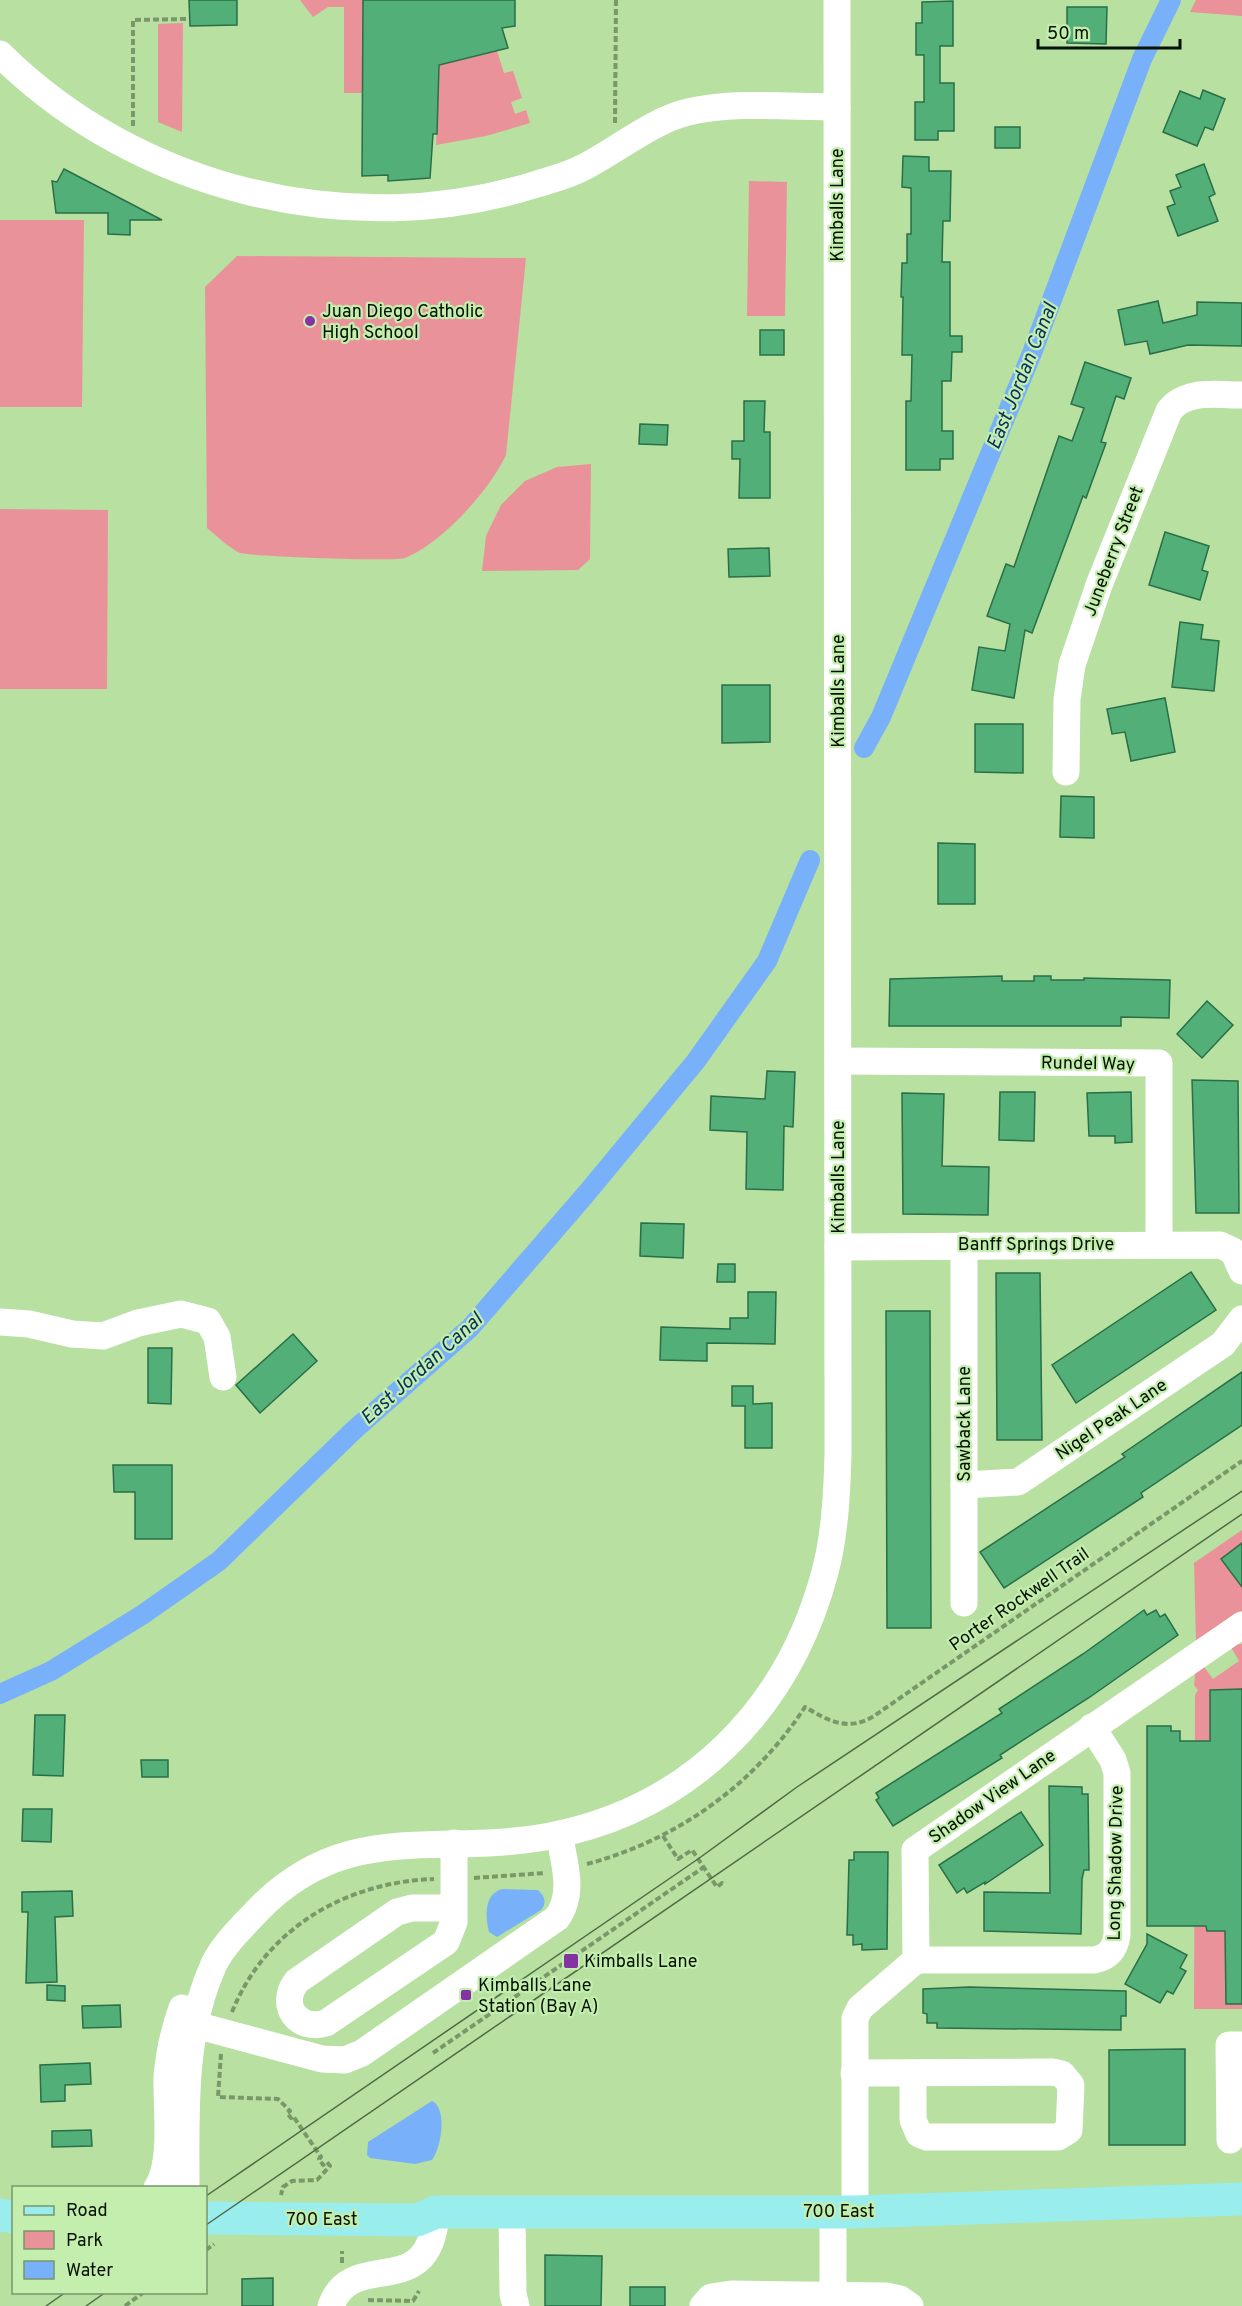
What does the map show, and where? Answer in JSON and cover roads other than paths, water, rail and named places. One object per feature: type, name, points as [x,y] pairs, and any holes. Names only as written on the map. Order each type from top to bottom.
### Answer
[{"type":"main road","name":"700 East","points":[[207,2201],[417,2205],[436,2212],[844,2212],[1242,2199]]},
{"type":"main road","name":"700 East","points":[[207,2218],[417,2220],[436,2212]]},
{"type":"street","name":"Kimballs Lane","points":[[186,2186],[190,2056],[199,2010],[216,1961],[264,1903],[294,1879],[311,1870],[377,1848],[517,1841],[559,1834],[620,1816],[669,1791],[730,1743],[754,1717],[795,1653],[823,1580],[835,1515],[838,1454],[837,0]]},
{"type":"street","points":[[0,54],[31,84],[61,107],[97,130],[189,175],[235,189],[306,203],[381,208],[458,202],[536,185],[582,169],[686,112],[716,107],[837,107]]},
{"type":"street","name":"Juneberry Street","points":[[1066,772],[1067,699],[1072,665],[1095,595],[1169,411],[1174,404],[1187,397],[1242,395]]},
{"type":"street","name":"Rundel Way","points":[[838,1061],[1159,1063],[1160,1244]]},
{"type":"street","name":"Sawback Lane","points":[[964,1245],[964,1603]]},
{"type":"street","name":"Banff Springs Drive","points":[[838,1247],[1220,1245],[1238,1261]]},
{"type":"street","points":[[0,1322],[29,1324],[72,1334],[103,1336],[138,1323],[181,1314],[208,1321],[217,1337],[223,1377]]},
{"type":"street","name":"Nigel Peak Lane","points":[[964,1485],[1018,1482],[1223,1344],[1242,1319]]},
{"type":"street","name":"Shadow View Lane","points":[[915,1960],[915,1850],[1242,1625]]},
{"type":"street","name":"Long Shadow Drive","points":[[915,1960],[1094,1960],[1105,1957],[1113,1950],[1116,1935],[1117,1773],[1113,1760],[1092,1727]]},
{"type":"street","points":[[203,2027],[322,2059],[354,2057],[557,1918],[565,1904],[568,1888],[559,1834]]},
{"type":"street","points":[[454,1843],[454,1908],[453,1930],[446,1942],[326,2023],[310,2025],[295,2018],[291,2011],[289,1995],[297,1981],[391,1916],[412,1908],[454,1908]]},
{"type":"street","points":[[833,2295],[844,2212],[854,2073],[854,2029],[860,2008],[915,1960]]},
{"type":"street","name":"Kimballs Lane","points":[[198,2186],[199,2071],[203,2027],[216,1961]]},
{"type":"street","points":[[157,2186],[165,2165],[168,2076],[177,2023],[188,1996],[216,1961]]},
{"type":"street","points":[[1230,2140],[1229,2045],[1242,2045]]},
{"type":"street","points":[[854,2073],[913,2073],[1062,2074],[1071,2085],[1070,2130],[1058,2137],[927,2137],[919,2134],[913,2120],[913,2073]]},
{"type":"street","points":[[512,2211],[513,2294],[516,2306]]},
{"type":"street","points":[[331,2306],[337,2293],[348,2286],[399,2285],[419,2278],[430,2256],[436,2212]]},
{"type":"street","points":[[704,2304],[711,2297],[724,2294],[833,2295],[893,2296],[910,2306]]},
{"type":"water","points":[[503,1889],[538,1890],[545,1902],[541,1910],[497,1937],[489,1932],[487,1906],[492,1895]]},
{"type":"water","points":[[432,2101],[440,2112],[441,2129],[438,2147],[432,2160],[415,2164],[370,2158],[367,2155],[368,2142]]},
{"type":"waterway","name":"East Jordan Canal","points":[[864,748],[881,717],[1032,353],[1142,59],[1171,0]]},
{"type":"waterway","name":"East Jordan Canal","points":[[0,1694],[51,1671],[142,1615],[219,1561],[354,1430],[470,1328],[586,1194],[696,1061],[767,961],[810,860]]},
{"type":"tram line","points":[[207,2195],[698,1859],[797,1787],[1242,1491]]},
{"type":"tram line","points":[[207,2224],[1242,1514]]},
{"type":"tram line","points":[[46,2306],[63,2294]]},
{"type":"tram line","points":[[86,2306],[103,2294]]},
{"type":"place","name":"Juan Diego Catholic High School","points":[[310,321]]},
{"type":"place","name":"Kimballs Lane","points":[[571,1961]]},
{"type":"place","name":"Kimballs Lane Station (Bay A)","points":[[466,1995]]}]
